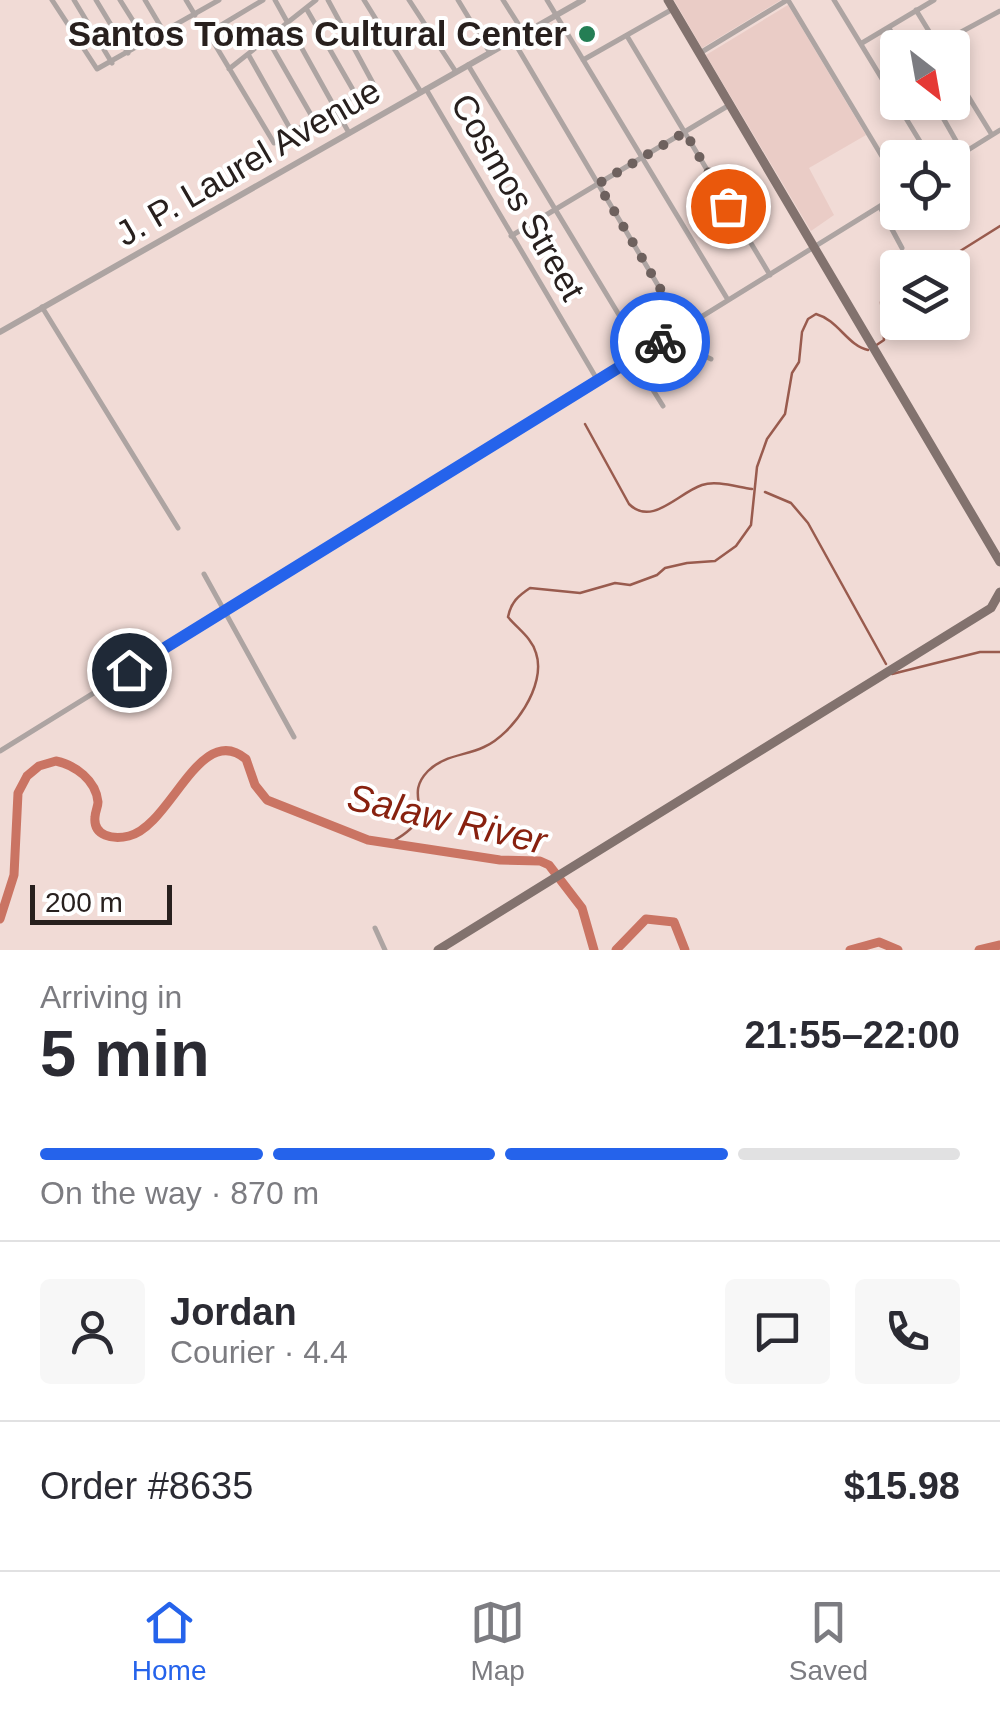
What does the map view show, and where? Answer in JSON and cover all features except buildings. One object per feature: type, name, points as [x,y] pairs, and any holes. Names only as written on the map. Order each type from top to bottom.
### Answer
[{"type":"main road","points":[[671,4],[1000,562]]},
{"type":"main road","points":[[438,950],[996,605],[1000,592]]},
{"type":"street","points":[[52,0],[98,69],[220,0]]},
{"type":"street","points":[[74,0],[112,63]]},
{"type":"street","points":[[96,0],[128,54]]},
{"type":"street","points":[[120,0],[147,43]]},
{"type":"street","points":[[145,0],[164,32]]},
{"type":"street","points":[[186,0],[195,15]]},
{"type":"street","points":[[263,0],[208,34],[274,143],[374,85],[328,0]]},
{"type":"street","points":[[275,0],[349,133]]},
{"type":"street","points":[[229,69],[316,0]]},
{"type":"street","name":"Cosmos Street","points":[[364,0],[423,90],[598,381]]},
{"type":"street","points":[[409,0],[456,72]]},
{"type":"street","points":[[458,0],[490,53]]},
{"type":"street","points":[[504,0],[524,34]]},
{"type":"street","points":[[547,0],[728,300]]},
{"type":"street","name":"J. P. Laurel Avenue","points":[[0,332],[582,0]]},
{"type":"street","points":[[834,0],[920,140]]},
{"type":"street","points":[[862,42],[934,0]]},
{"type":"street","points":[[700,53],[790,1],[880,153]]},
{"type":"street","points":[[583,60],[671,4]]},
{"type":"street","points":[[306,8],[356,95]]},
{"type":"street","points":[[916,10],[928,30]]},
{"type":"street","points":[[966,30],[1000,11]]},
{"type":"street","points":[[626,36],[770,275]]},
{"type":"street","points":[[268,39],[314,120]]},
{"type":"street","points":[[513,40],[698,354],[711,359]]},
{"type":"street","points":[[248,54],[292,132]]},
{"type":"street","points":[[468,65],[642,352]]},
{"type":"street","points":[[970,99],[992,135]]},
{"type":"street","points":[[512,236],[731,104]]},
{"type":"street","points":[[970,147],[1000,130]]},
{"type":"street","points":[[0,750],[880,207]]},
{"type":"street","points":[[892,230],[902,248]]},
{"type":"street","points":[[42,308],[178,528]]},
{"type":"street","points":[[634,358],[663,406]]},
{"type":"street","points":[[204,574],[294,736]]},
{"type":"street","points":[[375,928],[386,950]]},
{"type":"shaded area","points":[[674,0],[781,0],[702,48]]},
{"type":"shaded area","points":[[788,5],[866,135],[809,168],[834,215],[811,231],[706,55]]},
{"type":"waterway","points":[[962,250],[1000,226]]},
{"type":"waterway","points":[[388,844],[415,824],[420,781],[428,771],[495,741],[525,707],[538,666],[531,643],[508,617],[519,597],[530,588],[580,593],[615,583],[630,585],[665,568],[715,561],[736,546],[751,525],[757,467],[767,439],[785,414],[808,319],[816,314],[824,317],[868,350]]},
{"type":"waterway","points":[[875,346],[884,340]]},
{"type":"waterway","points":[[585,424],[629,504],[638,510],[656,510],[708,484],[752,489]]},
{"type":"waterway","points":[[765,492],[791,503],[808,523],[886,664]]},
{"type":"waterway","points":[[892,674],[980,652],[1000,652]]},
{"type":"waterway","name":"Salaw River","points":[[0,919],[14,875],[18,793],[27,776],[39,766],[56,761],[83,775],[96,794],[97,829],[111,837],[123,837],[144,828],[159,814],[200,764],[214,753],[229,751],[246,759],[255,785],[267,800],[368,840],[549,865],[582,908],[594,950]]},
{"type":"waterway","name":"Salaw River","points":[[616,950],[646,919],[674,922],[685,950]]},
{"type":"waterway","name":"Salaw River","points":[[850,950],[879,942],[898,950]]},
{"type":"waterway","name":"Salaw River","points":[[979,950],[1000,945]]},
{"type":"way so far","points":[[660,342],[683,327],[598,184],[685,132],[728,206]]},
{"type":"place","name":"Santos Tomas Cultural Center","points":[[587,34]]},
{"type":"route","points":[[129,670],[660,342]]}]
